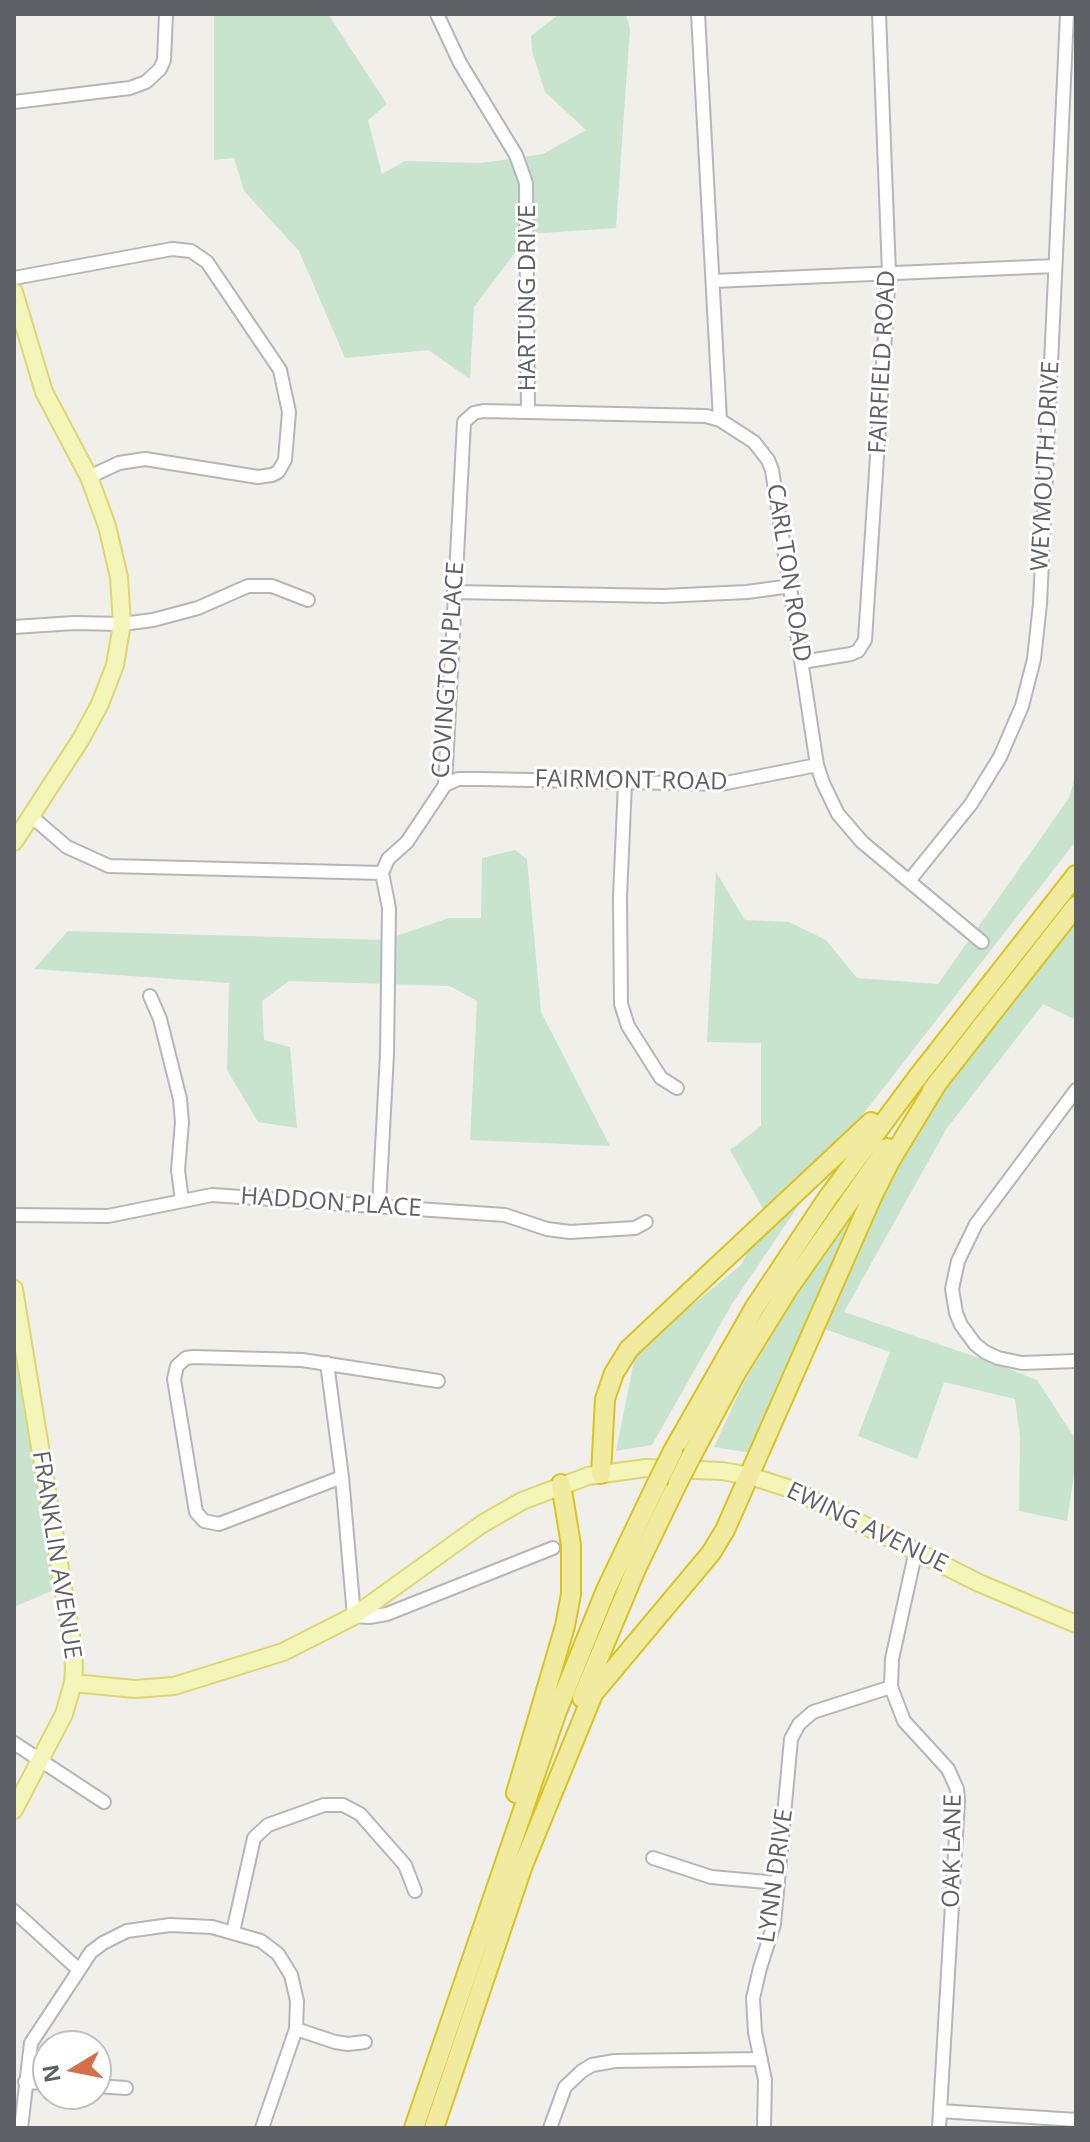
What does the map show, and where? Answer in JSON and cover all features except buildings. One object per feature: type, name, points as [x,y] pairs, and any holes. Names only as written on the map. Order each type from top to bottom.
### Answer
[{"type":"highway","points":[[414,2128],[568,1681],[606,1590],[673,1451],[716,1373],[827,1199],[916,1079],[1076,875]]},
{"type":"highway","points":[[434,2128],[592,1672],[636,1569],[693,1453],[736,1373],[860,1183],[1076,906]]},
{"type":"highway","points":[[601,1474],[605,1399],[614,1373],[629,1349],[916,1079]]},
{"type":"highway","points":[[521,1870],[593,1694],[711,1553],[732,1518],[876,1188],[938,1082]]},
{"type":"highway","points":[[447,2031],[569,1611],[573,1562],[561,1484]]},
{"type":"main road","points":[[14,292],[44,392],[89,477],[114,551],[122,624],[115,665],[100,704],[14,842]]},
{"type":"main road","name":"FRANKLIN AVENUE","points":[[14,1289],[73,1648],[73,1683],[64,1714],[14,1810]]},
{"type":"main road","name":"EWING AVENUE","points":[[73,1683],[135,1689],[197,1681],[283,1652],[354,1616],[482,1524],[522,1501],[561,1484],[601,1474],[646,1468],[750,1476],[810,1496],[979,1583],[1076,1624]]},
{"type":"street","points":[[14,102],[130,88],[146,82],[160,69],[164,60],[166,14]]},
{"type":"street","name":"HARTUNG DRIVE","points":[[437,14],[460,63],[516,155],[526,183],[528,412],[706,416],[720,420]]},
{"type":"street","points":[[698,14],[720,420]]},
{"type":"street","name":"FAIRFIELD ROAD","points":[[802,662],[851,654],[858,651],[865,640],[889,273],[879,14]]},
{"type":"street","name":"WEYMOUTH DRIVE","points":[[909,881],[985,784],[1013,729],[1029,683],[1040,604],[1067,14]]},
{"type":"street","points":[[14,278],[172,249],[191,251],[207,262],[280,370],[289,412],[285,460],[278,472],[258,477],[145,459],[119,463],[89,477]]},
{"type":"street","points":[[713,281],[1055,266]]},
{"type":"street","name":"COVINGTON PLACE","points":[[382,873],[388,859],[407,842],[445,785],[464,422],[474,413],[483,411],[528,412]]},
{"type":"street","name":"CARLTON ROAD","points":[[720,420],[754,442],[768,460],[775,482],[817,765],[829,798],[849,829],[982,942]]},
{"type":"street","points":[[14,627],[122,624],[176,615],[248,586],[272,586],[308,600]]},
{"type":"street","points":[[454,592],[663,596],[791,586]]},
{"type":"street","name":"FAIRMONT ROAD","points":[[445,785],[458,779],[741,782],[817,765]]},
{"type":"street","points":[[625,783],[620,897],[621,1004],[628,1026],[661,1078],[677,1088]]},
{"type":"street","points":[[31,816],[67,847],[109,866],[382,873],[389,908],[387,1054],[379,1205]]},
{"type":"street","points":[[150,996],[160,1019],[180,1099],[178,1170],[182,1201]]},
{"type":"street","points":[[1076,1090],[976,1224],[958,1261],[952,1289],[961,1325],[967,1336],[985,1352],[1009,1362],[1076,1361]]},
{"type":"street","name":"HADDON PLACE","points":[[14,1215],[108,1216],[212,1195],[505,1215],[547,1229],[570,1232],[635,1228],[646,1222]]},
{"type":"street","points":[[342,1477],[219,1524],[204,1521],[196,1512],[174,1379],[177,1366],[186,1358],[193,1357],[248,1357],[327,1363],[438,1381]]},
{"type":"street","points":[[327,1363],[342,1477],[354,1616]]},
{"type":"street","name":"EWING AVENUE","points":[[354,1616],[387,1614],[553,1548]]},
{"type":"street","name":"OAK LANE","points":[[916,1550],[892,1659],[891,1687],[904,1721],[948,1769],[957,1789],[958,1801],[939,2128]]},
{"type":"street","name":"LYNN DRIVE","points":[[764,2128],[766,2101],[753,1998],[774,1924],[794,1731],[813,1712],[891,1687]]},
{"type":"street","points":[[14,1743],[104,1802]]},
{"type":"street","points":[[233,1932],[254,1838],[268,1825],[324,1805],[343,1805],[360,1814],[405,1865],[415,1891]]},
{"type":"street","points":[[653,1858],[711,1877],[778,1883]]},
{"type":"street","points":[[14,1911],[79,1970]]},
{"type":"street","points":[[21,2128],[27,2054],[35,2034],[91,1952],[127,1931],[170,1925],[233,1932],[261,1941],[285,1963],[295,1988],[296,2029],[262,2128]]},
{"type":"street","points":[[296,2029],[335,2042],[365,2042]]},
{"type":"street","points":[[550,2128],[565,2087],[592,2065],[615,2061],[761,2059]]},
{"type":"street","points":[[25,2082],[32,2082]]},
{"type":"street","points":[[112,2087],[126,2088]]},
{"type":"street","points":[[940,2111],[1076,2120]]},
{"type":"green space","points":[[214,14],[328,14],[387,104],[368,120],[382,174],[405,161],[481,163],[543,154],[586,130],[545,92],[532,51],[531,36],[559,14],[626,14],[630,29],[616,228],[529,234],[474,307],[470,379],[428,350],[345,358],[299,251],[244,191],[234,158],[214,160]]},
{"type":"green space","points":[[1076,773],[1076,841],[842,1141],[732,1304],[652,1445],[616,1451],[636,1351],[741,1265],[766,1214],[730,1150],[761,1126],[761,1043],[707,1042],[716,872],[745,920],[789,922],[826,940],[857,978],[938,984],[1069,798]]},
{"type":"green space","points":[[515,850],[527,859],[541,1012],[610,1146],[470,1140],[477,1001],[450,986],[289,981],[262,1001],[264,1040],[290,1047],[297,1128],[258,1122],[227,1070],[229,983],[34,969],[68,931],[385,940],[449,918],[481,918],[482,858]]},
{"type":"green space","points":[[1076,924],[1076,1020],[1043,1004],[947,1128],[844,1312],[1037,1380],[1076,1440],[1076,1462],[1067,1521],[1019,1511],[1020,1437],[1015,1399],[944,1382],[917,1459],[858,1436],[890,1352],[813,1325],[751,1453],[714,1447],[744,1382],[820,1257],[977,1044]]},
{"type":"green space","points":[[23,1345],[63,1586],[14,1607],[14,1346]]}]
